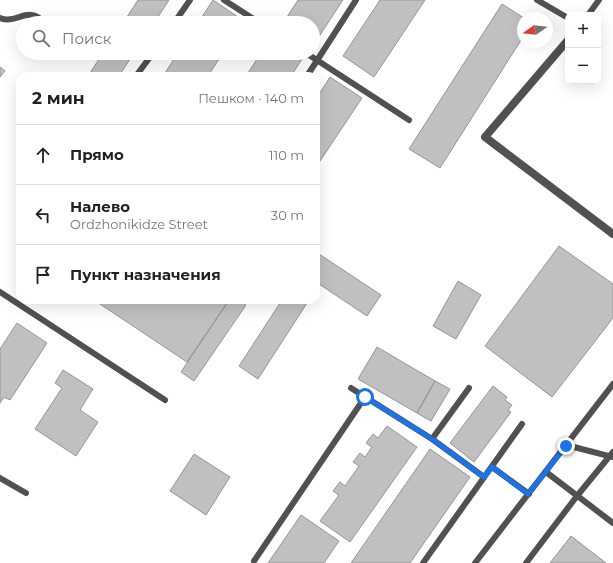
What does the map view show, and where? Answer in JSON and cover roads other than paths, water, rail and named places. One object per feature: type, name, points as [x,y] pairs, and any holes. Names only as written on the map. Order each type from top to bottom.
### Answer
[{"type":"street","points":[[565,44],[485,137],[613,234]]},
{"type":"lane","points":[[179,16],[190,0]]},
{"type":"lane","points":[[224,0],[249,16]]},
{"type":"lane","points":[[320,55],[356,0]]},
{"type":"lane","points":[[537,0],[565,16]]},
{"type":"lane","points":[[590,12],[598,0]]},
{"type":"lane","points":[[24,16],[31,14],[36,16]]},
{"type":"lane","points":[[0,18],[6,21],[16,18]]},
{"type":"lane","points":[[139,72],[148,60]]},
{"type":"lane","points":[[310,72],[317,60],[409,120]]},
{"type":"lane","points":[[0,292],[16,302]]},
{"type":"lane","points":[[18,304],[165,400]]},
{"type":"lane","points":[[475,563],[613,384]]},
{"type":"lane","points":[[351,388],[432,439],[484,477]]},
{"type":"lane","points":[[432,439],[469,388]]},
{"type":"lane","points":[[254,561],[365,397]]},
{"type":"lane","points":[[422,563],[522,424]]},
{"type":"lane","points":[[526,563],[577,496],[612,455],[566,446]]},
{"type":"lane","points":[[492,467],[528,494]]},
{"type":"lane","points":[[546,472],[613,523]]},
{"type":"lane","points":[[0,478],[26,493]]}]
